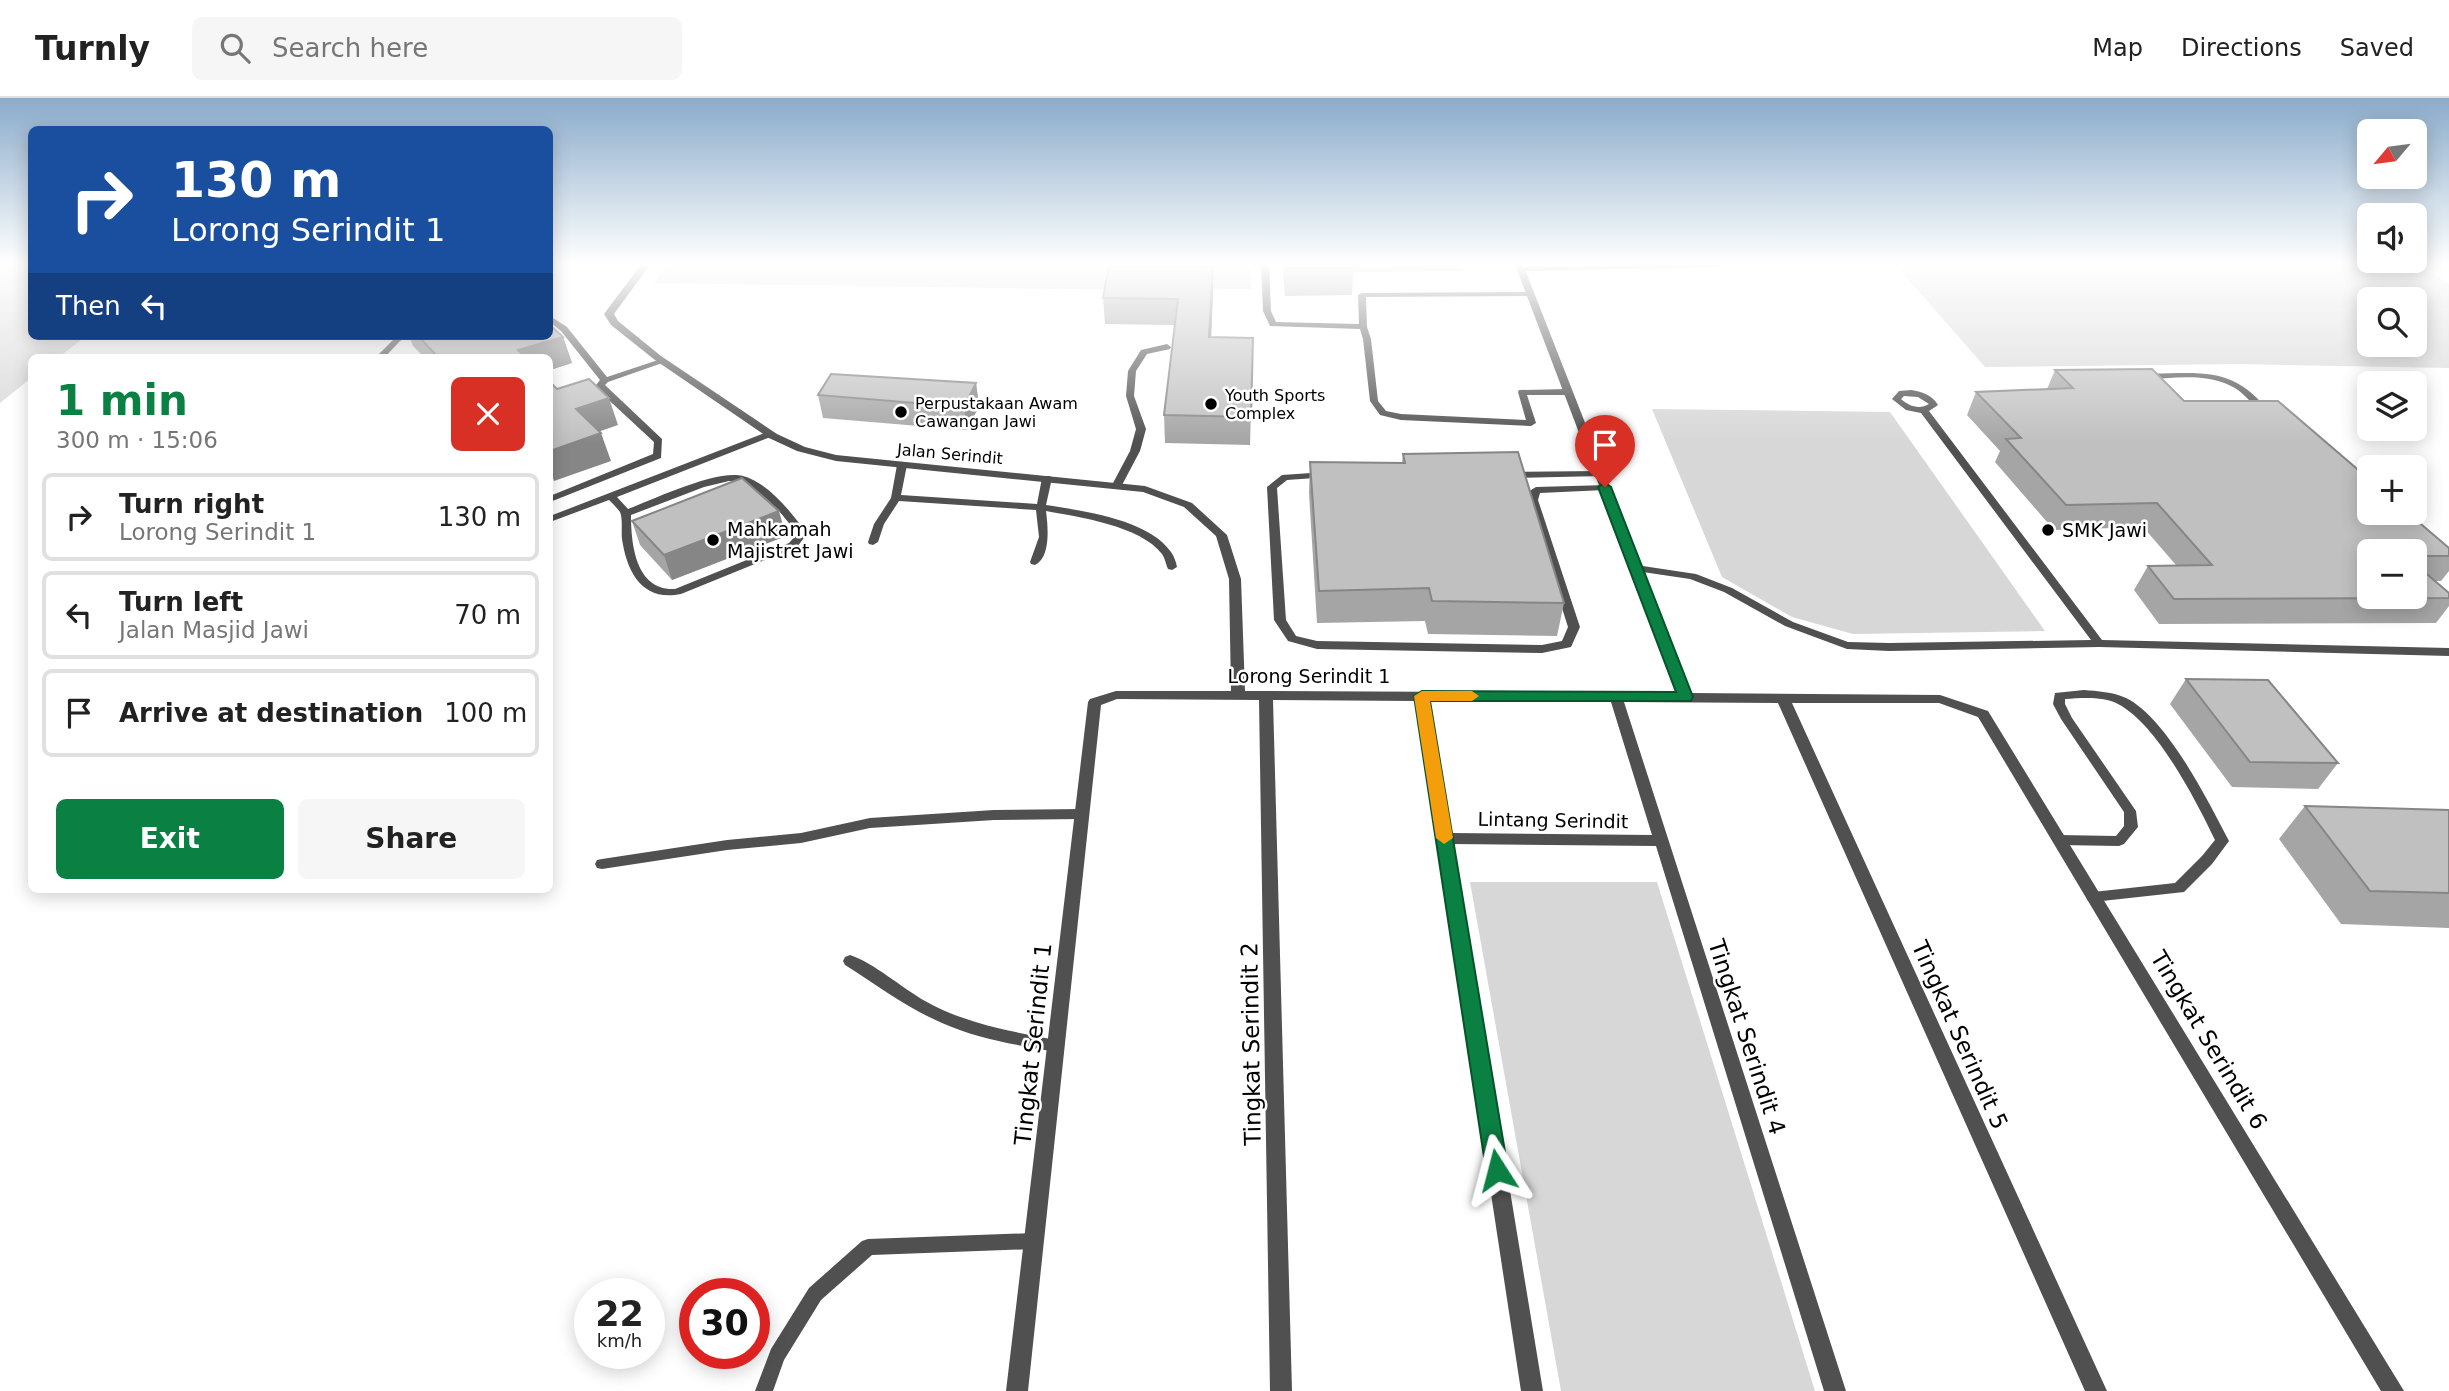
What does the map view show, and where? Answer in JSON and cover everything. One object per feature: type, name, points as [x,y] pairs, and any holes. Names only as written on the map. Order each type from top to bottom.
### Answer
[{"type":"street","name":"Jalan Serindit","points":[[614,322],[664,361],[770,434],[801,449],[836,458],[1145,489],[1188,505],[1221,535],[1235,579],[1238,695]]},
{"type":"street","points":[[1542,322],[1686,697]]},
{"type":"street","name":"Lorong Serindit 1","points":[[1095,702],[1116,695],[1940,699],[1983,715]]},
{"type":"street","name":"Tingkat Serindit 2","points":[[1266,695],[1281,1391]]},
{"type":"street","points":[[1422,696],[1532,1391]]},
{"type":"street","name":"Tingkat Serindit 4","points":[[1616,697],[1835,1391]]},
{"type":"street","name":"Tingkat Serindit 5","points":[[1783,698],[2096,1391]]},
{"type":"street","name":"Tingkat Serindit 1","points":[[1017,1391],[1095,702]]},
{"type":"street","name":"Tingkat Serindit 6","points":[[1983,715],[2393,1391]]},
{"type":"street","name":"Lintang Serindit","points":[[1444,838],[1661,841]]},
{"type":"lane","points":[[556,322],[605,380]]},
{"type":"lane","points":[[1272,322],[1363,327]]},
{"type":"lane","points":[[1363,322],[1374,401],[1383,413],[1491,423],[1531,423],[1522,392],[1568,391]]},
{"type":"lane","points":[[383,354],[396,340]]},
{"type":"lane","points":[[1117,485],[1135,451],[1141,429],[1130,396],[1132,371],[1144,352],[1167,347]]},
{"type":"lane","points":[[553,498],[658,456],[659,441],[600,385],[605,380],[664,361]]},
{"type":"lane","points":[[2137,377],[2201,376],[2224,380],[2239,386],[2273,419]]},
{"type":"lane","points":[[1923,411],[2099,643]]},
{"type":"lane","points":[[553,518],[770,434]]},
{"type":"lane","points":[[873,542],[879,524],[896,498],[902,465]]},
{"type":"lane","points":[[1502,475],[1600,474]]},
{"type":"lane","points":[[1336,475],[1285,477],[1272,486],[1280,621],[1292,639],[1317,645],[1542,649],[1567,644],[1574,627],[1533,500],[1536,490],[1605,487]]},
{"type":"lane","points":[[610,495],[626,513],[627,550],[635,570],[652,590],[662,594],[677,592],[793,545],[802,534],[753,482],[740,478],[714,481],[626,513]]},
{"type":"lane","points":[[1035,562],[1044,537],[1041,507],[1047,478]]},
{"type":"lane","points":[[896,498],[1041,507],[1123,525],[1154,541],[1168,553],[1172,567]]},
{"type":"lane","points":[[1636,568],[1692,576],[1728,590],[1788,624],[1847,645],[1889,647],[2099,643],[2449,652]]},
{"type":"lane","points":[[2059,840],[2119,841],[2131,827],[2130,811],[2067,719],[2059,704],[2059,696],[2098,693],[2125,702],[2146,718],[2205,805],[2222,841],[2179,888],[2094,897]]},
{"type":"lane","points":[[602,864],[727,845],[801,838],[870,822],[995,815],[1082,814]]},
{"type":"lane","points":[[850,961],[920,1006],[959,1024],[995,1035],[1056,1046]]},
{"type":"lane","points":[[764,1391],[777,1354],[815,1294],[868,1247],[1034,1241]]},
{"type":"shaded area","points":[[0,322],[28,322],[28,340],[81,340],[63,354],[28,354],[28,380],[0,403]]},
{"type":"shaded area","points":[[1946,322],[2357,322],[2357,357],[2427,357],[2427,322],[2449,322],[2449,368],[2239,364],[1985,367]]},
{"type":"shaded area","points":[[1652,409],[1890,412],[2045,631],[1853,634],[1792,617],[1722,577]]},
{"type":"shaded area","points":[[1470,882],[1657,882],[1815,1391],[1561,1391]]},
{"type":"building","points":[[1175,322],[1210,322],[1209,337],[1253,338],[1251,417],[1164,415]]},
{"type":"building","points":[[553,328],[563,337],[553,340]]},
{"type":"building","points":[[422,340],[553,340],[518,350],[522,354],[435,354]]},
{"type":"building","points":[[2152,369],[2184,401],[2278,401],[2357,469],[2357,525],[2422,525],[2449,548],[2449,556],[2427,556],[2427,539],[2357,539],[2357,598],[2174,599],[2148,566],[2212,565],[2157,503],[2066,505],[2006,439],[2021,438],[1976,392],[2073,388],[2055,370]]},
{"type":"building","points":[[831,374],[976,383],[964,407],[818,395]]},
{"type":"building","points":[[589,379],[609,398],[576,409],[601,433],[553,450],[553,385],[557,389]]},
{"type":"building","points":[[1518,452],[1564,603],[1432,601],[1429,588],[1319,591],[1310,462],[1405,463],[1403,454]]},
{"type":"building","points":[[742,478],[779,511],[664,555],[632,521]]},
{"type":"building","points":[[2427,574],[2449,593],[2449,598],[2427,598]]},
{"type":"building","points":[[2186,679],[2268,680],[2338,763],[2250,762]]},
{"type":"building","points":[[2305,806],[2449,810],[2449,893],[2370,891]]},
{"type":"slow traffic","points":[[1444,838],[1422,696],[1472,696]]},
{"type":"place","name":"Youth Sports Complex","points":[[1211,404]]},
{"type":"place","name":"Perpustakaan Awam Cawangan Jawi","points":[[901,412]]},
{"type":"place","name":"SMK Jawi","points":[[2048,530]]},
{"type":"place","name":"Mahkamah Majistret Jawi","points":[[713,540]]},
{"type":"route","points":[[1497,1170],[1422,696],[1686,697],[1605,487]]}]
